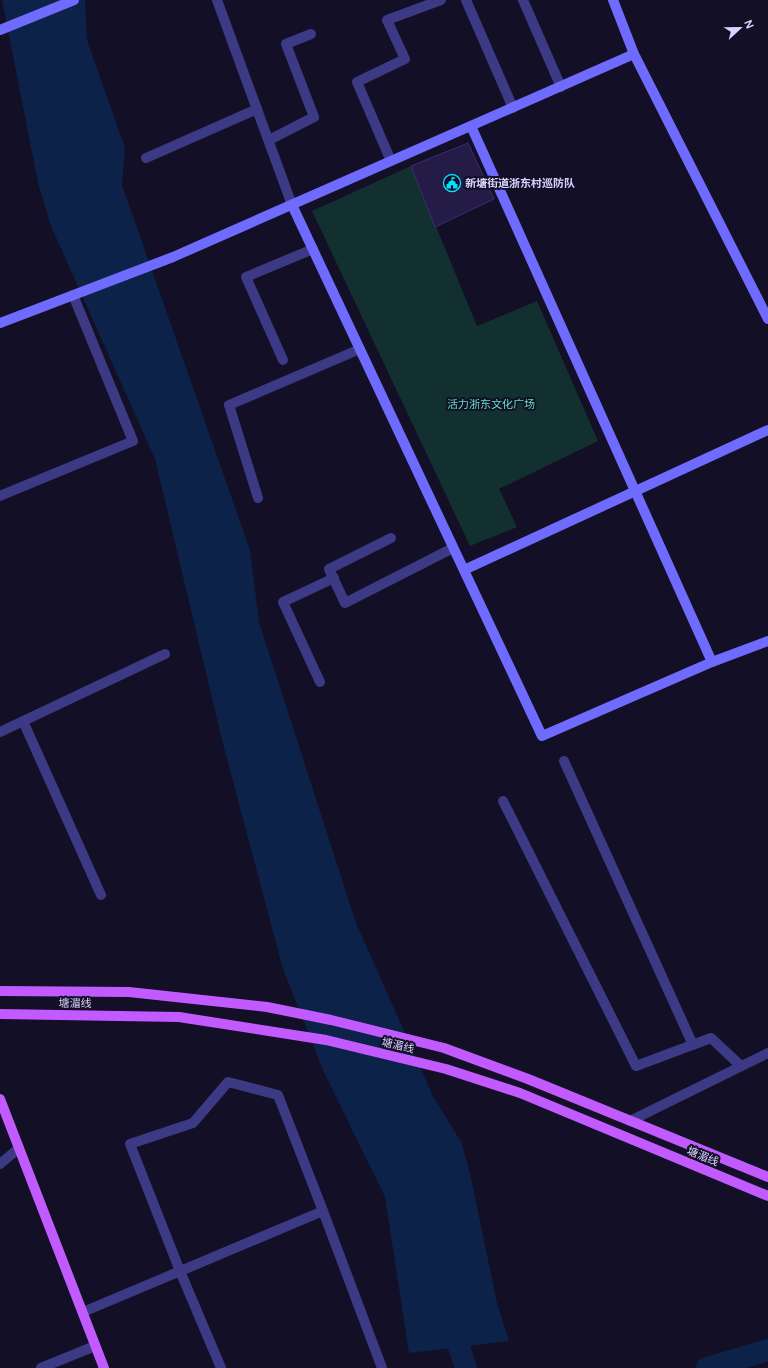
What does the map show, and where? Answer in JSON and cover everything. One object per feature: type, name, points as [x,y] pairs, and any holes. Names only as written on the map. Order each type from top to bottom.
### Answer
[{"type":"main road","points":[[0,991],[129,992],[267,1007],[331,1020],[444,1048],[528,1079],[768,1178]]},
{"type":"main road","name":"塘湄线","points":[[0,1014],[179,1017],[326,1040],[446,1068],[520,1094],[768,1196]]},
{"type":"main road","points":[[0,1099],[104,1368]]},
{"type":"street","points":[[0,30],[74,0]]},
{"type":"street","points":[[217,0],[292,205],[542,736],[712,662],[768,641]]},
{"type":"street","points":[[391,161],[357,82],[405,59],[387,20],[441,0]]},
{"type":"street","points":[[466,0],[513,108]]},
{"type":"street","points":[[522,0],[562,87]]},
{"type":"street","points":[[613,0],[634,54],[768,319]]},
{"type":"street","points":[[269,140],[314,117],[286,44],[311,34]]},
{"type":"street","points":[[0,323],[173,257],[634,54]]},
{"type":"street","points":[[146,158],[257,109]]},
{"type":"street","points":[[471,126],[712,662]]},
{"type":"street","points":[[283,360],[246,277],[313,249]]},
{"type":"street","points":[[0,496],[133,441],[73,295]]},
{"type":"street","points":[[258,498],[229,405],[360,349]]},
{"type":"street","points":[[464,570],[768,430]]},
{"type":"street","points":[[391,538],[330,569],[346,603],[453,548]]},
{"type":"street","points":[[320,682],[283,602],[334,578]]},
{"type":"street","points":[[0,732],[165,654]]},
{"type":"street","points":[[23,721],[101,895]]},
{"type":"street","points":[[564,760],[693,1045]]},
{"type":"street","points":[[503,801],[636,1066],[711,1038],[741,1066]]},
{"type":"street","points":[[630,1121],[768,1053]]},
{"type":"street","points":[[221,1368],[180,1271],[130,1144],[193,1123],[228,1082],[278,1095],[382,1368]]},
{"type":"street","points":[[0,1164],[19,1148]]},
{"type":"street","points":[[83,1312],[323,1211]]},
{"type":"street","points":[[41,1368],[95,1346]]},
{"type":"green space","name":"活力浙东文化广场","points":[[411,166],[477,326],[537,301],[598,441],[499,489],[517,527],[470,546],[312,211]]},
{"type":"water","points":[[2,0],[85,0],[87,40],[125,148],[122,185],[250,550],[259,622],[356,923],[433,1096],[461,1142],[470,1173],[497,1303],[509,1341],[409,1353],[385,1197],[323,1070],[283,969],[222,740],[155,459],[51,226],[38,183]]},
{"type":"building","name":"新塘街道浙东村巡防队","points":[[468,143],[494,199],[435,227],[411,166]]},
{"type":"waterway","points":[[459,1347],[466,1368]]},
{"type":"waterway","points":[[707,1368],[768,1350]]},
{"type":"place","name":"新塘街道浙东村巡防队","points":[[452,183]]}]
